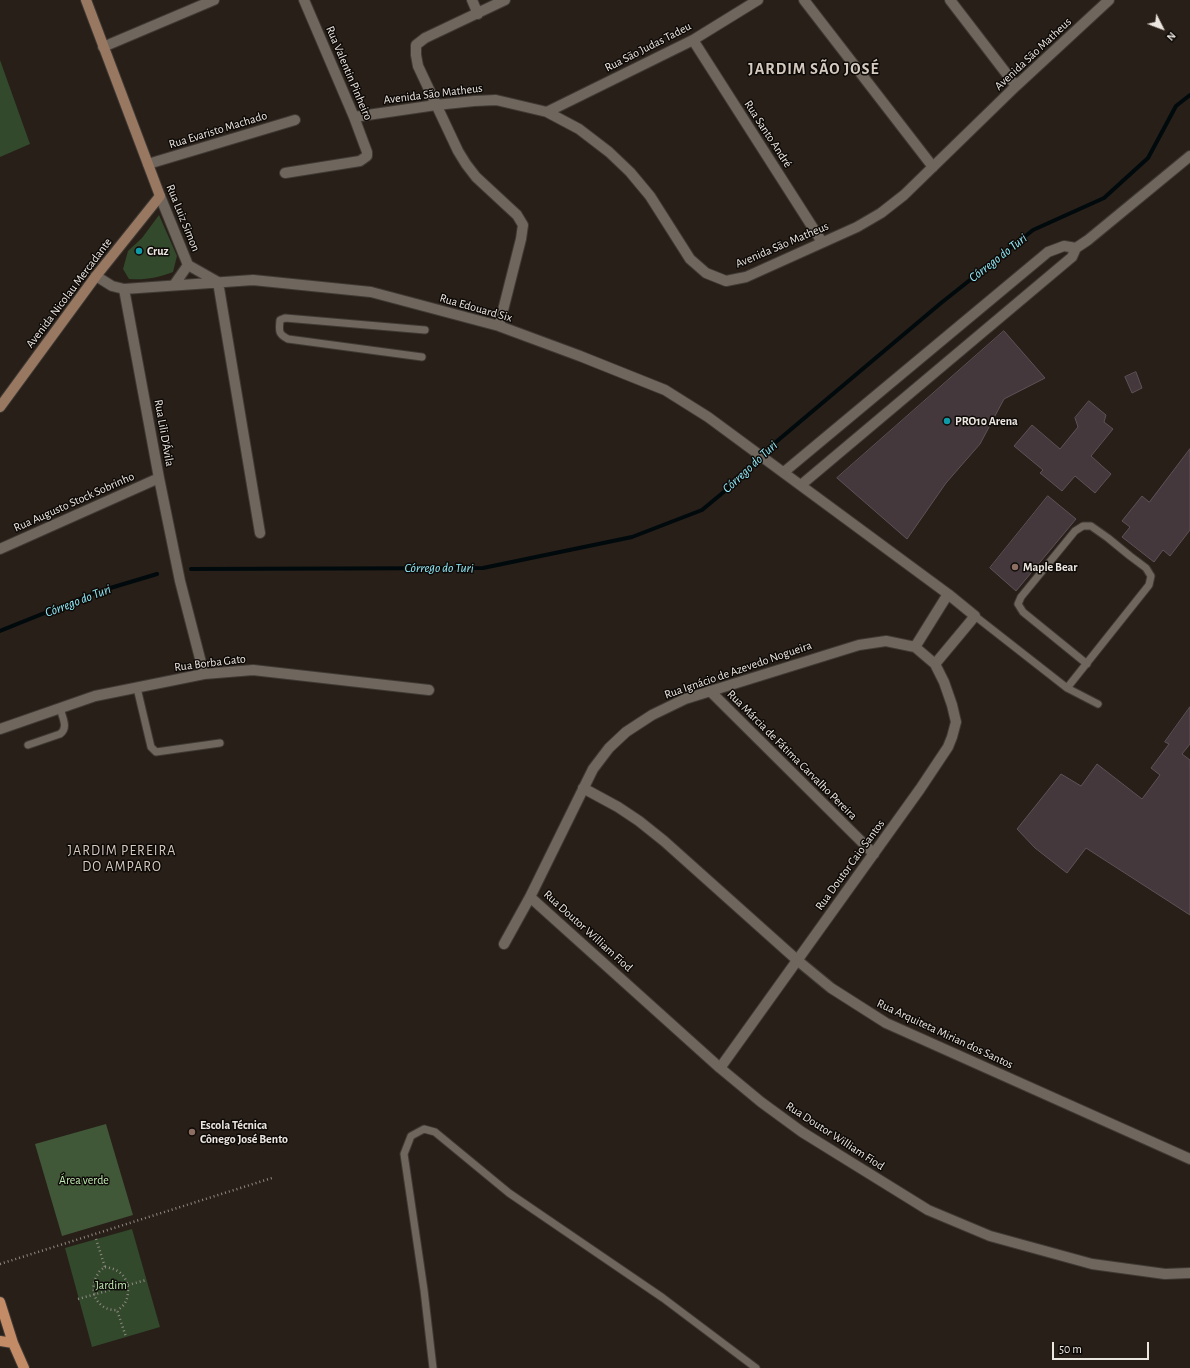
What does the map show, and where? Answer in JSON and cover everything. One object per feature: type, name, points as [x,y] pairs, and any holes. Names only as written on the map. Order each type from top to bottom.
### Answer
[{"type":"main road","name":"Rua Luiz Simon","points":[[86,0],[160,196]]},
{"type":"main road","name":"Avenida Nicolau Mercadante","points":[[0,408],[96,276],[160,196]]},
{"type":"main road","points":[[0,1302],[13,1343],[24,1368]]},
{"type":"main road","points":[[0,1341],[13,1343]]},
{"type":"street","points":[[103,46],[214,0]]},
{"type":"street","name":"Rua Valentin Pinheiro","points":[[285,173],[360,161],[367,156],[366,148],[354,117],[304,0]]},
{"type":"street","points":[[472,0],[478,14]]},
{"type":"street","points":[[499,326],[521,239],[523,225],[516,215],[476,177],[458,151],[418,66],[416,45],[425,38],[505,0]]},
{"type":"street","name":"Rua São Judas Tadeu","points":[[547,112],[693,40],[758,0]]},
{"type":"street","points":[[804,0],[933,168]]},
{"type":"street","points":[[950,0],[1016,86]]},
{"type":"street","name":"Avenida São Matheus","points":[[354,117],[436,105],[496,100],[547,112],[579,129],[609,152],[630,172],[650,196],[690,259],[706,272],[726,281],[746,277],[857,227],[881,213],[904,195],[933,168],[1098,4],[1109,0]]},
{"type":"street","name":"Rua Santo André","points":[[693,40],[822,242]]},
{"type":"street","name":"Rua Evaristo Machado","points":[[148,164],[295,120]]},
{"type":"street","points":[[801,485],[1072,257],[1076,248],[1088,240],[1190,156]]},
{"type":"street","name":"Rua Luiz Simon","points":[[160,196],[188,265],[218,282]]},
{"type":"street","points":[[784,472],[1048,252],[1064,246],[1076,248]]},
{"type":"street","points":[[174,285],[188,265]]},
{"type":"street","points":[[96,276],[112,286],[124,288]]},
{"type":"street","name":"Rua Edouard Six","points":[[124,288],[253,280],[372,292],[499,326],[580,356],[665,390],[708,417],[948,594],[975,616]]},
{"type":"street","points":[[218,282],[260,533]]},
{"type":"street","name":"Rua Lili D'Ávila","points":[[124,288],[159,478],[180,581],[204,674]]},
{"type":"street","name":"Rua Augusto Stock Sobrinho","points":[[0,550],[159,478]]},
{"type":"street","points":[[915,647],[948,594]]},
{"type":"street","points":[[935,664],[975,616]]},
{"type":"street","name":"Rua Ignácio de Azevedo Nogueira","points":[[504,944],[530,897],[592,769],[609,748],[626,732],[652,715],[685,699],[859,645],[886,641],[915,647],[935,664]]},
{"type":"street","name":"Rua Doutor Caio Santos","points":[[720,1068],[942,758],[952,737],[956,722],[944,682],[935,664]]},
{"type":"street","name":"Rua Borba Gato","points":[[0,729],[95,696],[204,674],[253,670],[429,690]]},
{"type":"street","name":"Rua Márcia de Fátima Carvalho Pereira","points":[[710,691],[874,854]]},
{"type":"street","name":"Rua Arquiteta Mirian dos Santos","points":[[583,788],[618,807],[639,821],[664,841],[797,960],[831,988],[861,1008],[886,1022],[1190,1159]]},
{"type":"street","name":"Rua Doutor William Fiod","points":[[530,897],[720,1068],[761,1102],[802,1132],[928,1210],[990,1236],[1092,1264],[1165,1274],[1190,1273]]},
{"type":"lane","points":[[422,357],[288,339],[282,336],[279,331],[280,320],[285,318],[425,330]]},
{"type":"lane","points":[[1067,688],[1087,664],[1149,585],[1151,576],[1146,568],[1091,526],[1083,526],[1075,531],[1021,597],[1018,604],[1023,612],[1087,664]]},
{"type":"lane","points":[[975,616],[1067,688],[1098,704]]},
{"type":"lane","points":[[137,688],[151,747],[156,752],[220,743]]},
{"type":"lane","points":[[28,745],[64,732],[65,725],[60,708]]},
{"type":"lane","points":[[432,1368],[424,1290],[404,1154],[411,1136],[424,1129],[436,1132],[510,1193],[663,1298],[756,1368]]},
{"type":"path","points":[[0,1264],[272,1178]]},
{"type":"path","points":[[96,1239],[105,1267]]},
{"type":"path","points":[[105,1267],[118,1271],[123,1276],[127,1286],[128,1294],[124,1304],[117,1310],[104,1308],[100,1305],[95,1295],[95,1279],[98,1273],[105,1267]]},
{"type":"path","points":[[78,1299],[146,1280]]},
{"type":"path","points":[[117,1310],[126,1337]]},
{"type":"green space","points":[[0,60],[30,144],[0,157]]},
{"type":"green space","points":[[159,215],[177,256],[173,272],[151,278],[129,279],[123,269],[128,251],[142,238]]},
{"type":"green space","name":"Área verde","points":[[106,1124],[133,1215],[62,1236],[35,1144]]},
{"type":"green space","name":"Jardim","points":[[132,1229],[160,1327],[92,1347],[65,1248]]},
{"type":"building","name":"PRO10 Arena","points":[[1004,331],[1045,378],[1004,399],[980,444],[946,483],[907,539],[837,478]]},
{"type":"building","points":[[1136,372],[1142,388],[1132,393],[1125,377]]},
{"type":"building","points":[[1089,401],[1106,415],[1104,422],[1113,429],[1091,456],[1111,474],[1095,493],[1075,476],[1062,491],[1040,473],[1043,470],[1014,446],[1032,425],[1060,449],[1078,427],[1075,418]]},
{"type":"building","points":[[1190,449],[1190,530],[1170,556],[1163,550],[1154,562],[1122,537],[1130,527],[1122,521],[1142,496],[1149,502]]},
{"type":"building","points":[[1048,496],[1076,519],[1016,591],[990,568]]},
{"type":"building","points":[[1190,707],[1190,744],[1182,754],[1190,760],[1190,915],[1086,848],[1067,873],[1035,848],[1017,829],[1061,774],[1081,786],[1097,764],[1142,799],[1160,775],[1151,768],[1169,744],[1165,742]]},
{"type":"waterway","name":"Córrego do Turi","points":[[191,569],[483,568],[632,537],[702,510],[737,481],[770,447],[941,303],[1033,230],[1104,198],[1148,158],[1176,106],[1190,95]]},
{"type":"waterway","name":"Córrego do Turi","points":[[0,631],[97,592],[157,574]]},
{"type":"place","name":"Cruz","points":[[139,251]]},
{"type":"place","name":"PRO10 Arena","points":[[947,421]]},
{"type":"place","name":"Maple Bear","points":[[1015,567]]},
{"type":"place","name":"Escola Técnica Cônego José Bento","points":[[192,1132]]},
{"type":"district","name":"JARDIM SÃO JOSÉ","points":[[814,69]]},
{"type":"district","name":"JARDIM PEREIRA DO AMPARO","points":[[122,860]]}]
